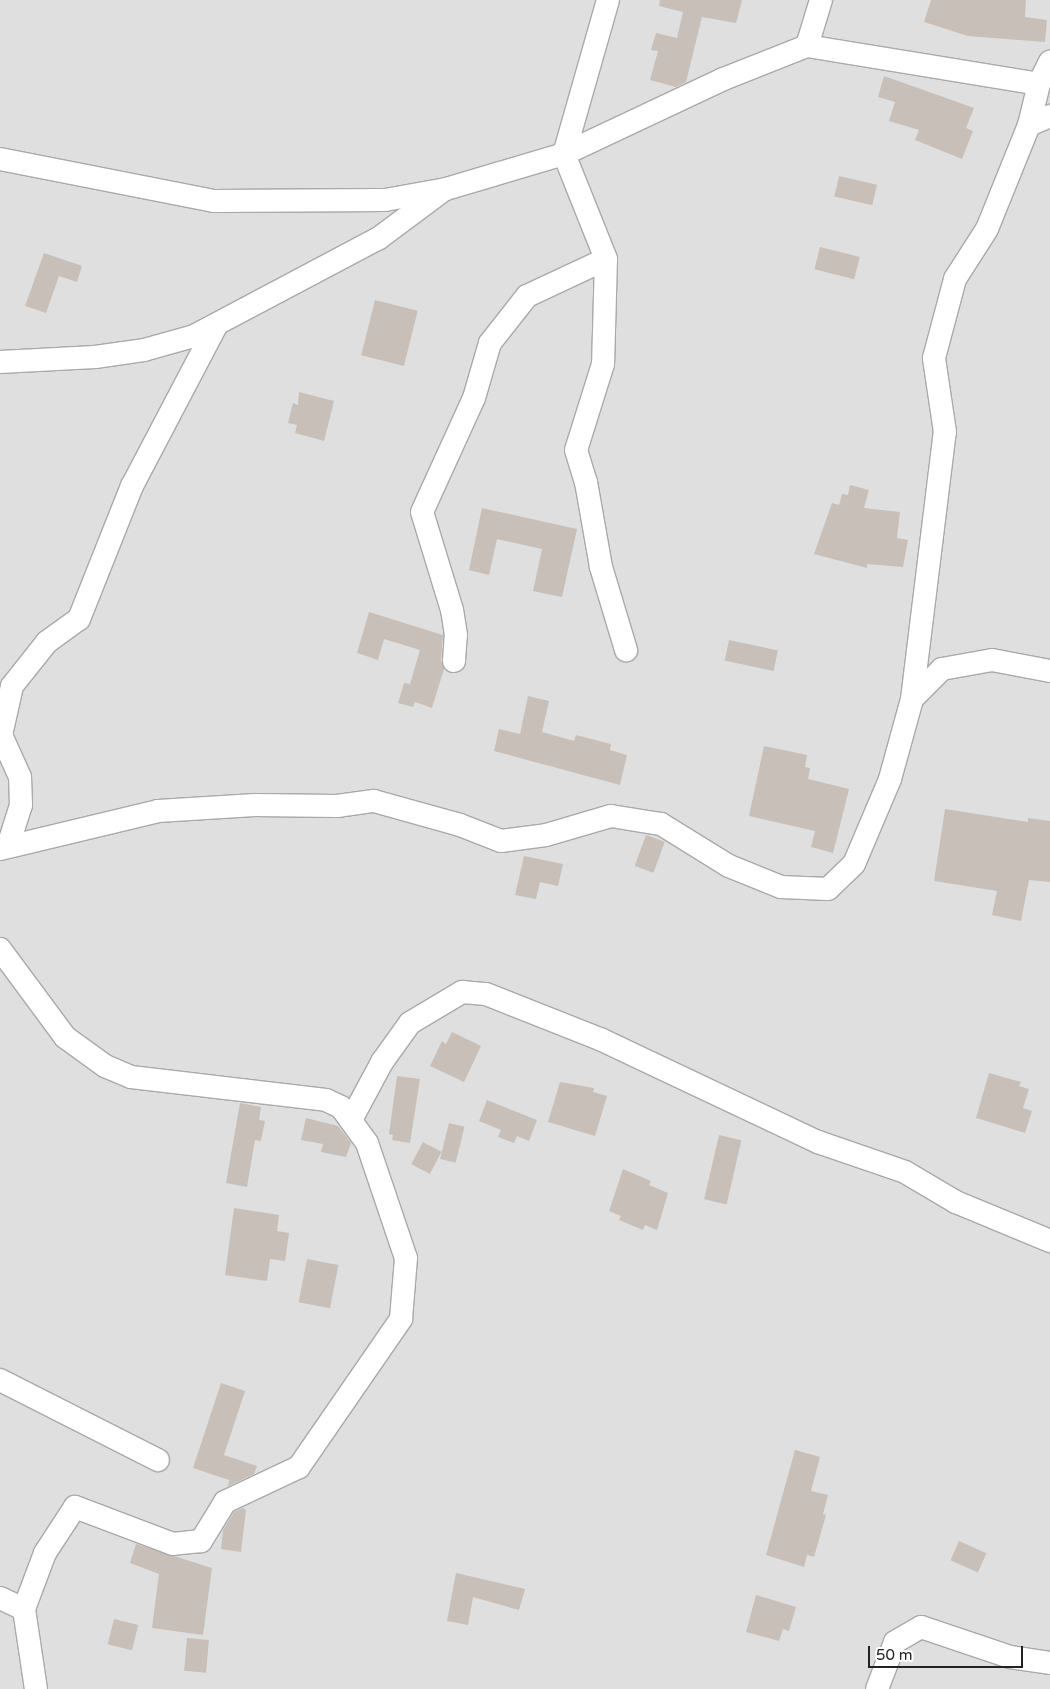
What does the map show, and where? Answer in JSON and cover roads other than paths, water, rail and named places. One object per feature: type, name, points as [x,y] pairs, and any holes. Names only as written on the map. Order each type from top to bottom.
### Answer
[{"type":"street","points":[[608,0],[564,154],[606,260],[603,364],[576,450],[586,482],[601,567],[626,650]]},
{"type":"street","points":[[807,46],[821,0]]},
{"type":"street","points":[[0,159],[214,201],[356,202],[446,189],[564,154],[721,80],[807,46],[1039,84]]},
{"type":"street","points":[[4,847],[158,811],[255,805],[337,806],[374,801],[460,825],[501,841],[546,835],[611,816],[661,824],[729,866],[781,887],[828,889],[854,864],[890,780],[912,699],[945,432],[934,358],[955,279],[987,229],[1029,125],[1039,84],[1050,61]]},
{"type":"street","points":[[1029,125],[1050,116]]},
{"type":"street","points":[[0,362],[95,357],[144,350],[194,336],[379,238],[446,189]]},
{"type":"street","points":[[454,661],[456,635],[452,610],[422,512],[474,398],[490,344],[527,296],[606,260]]},
{"type":"street","points":[[4,847],[21,805],[20,777],[1,734],[12,686],[47,642],[79,618],[132,486],[216,326]]},
{"type":"street","points":[[912,699],[942,669],[992,660],[1050,671]]},
{"type":"street","points":[[0,950],[66,1037],[105,1066],[131,1077],[326,1100],[341,1107],[352,1118],[367,1143],[406,1258],[401,1320],[299,1467],[225,1502],[201,1541],[173,1544],[75,1507],[46,1553],[24,1609],[36,1689]]},
{"type":"street","points":[[352,1118],[382,1062],[410,1022],[462,992],[486,994],[602,1040],[818,1142],[905,1172],[956,1202],[1050,1241]]},
{"type":"street","points":[[0,1380],[158,1460]]},
{"type":"street","points":[[0,1598],[24,1609]]},
{"type":"street","points":[[877,1689],[895,1642],[921,1627],[1010,1657],[1050,1663]]}]
